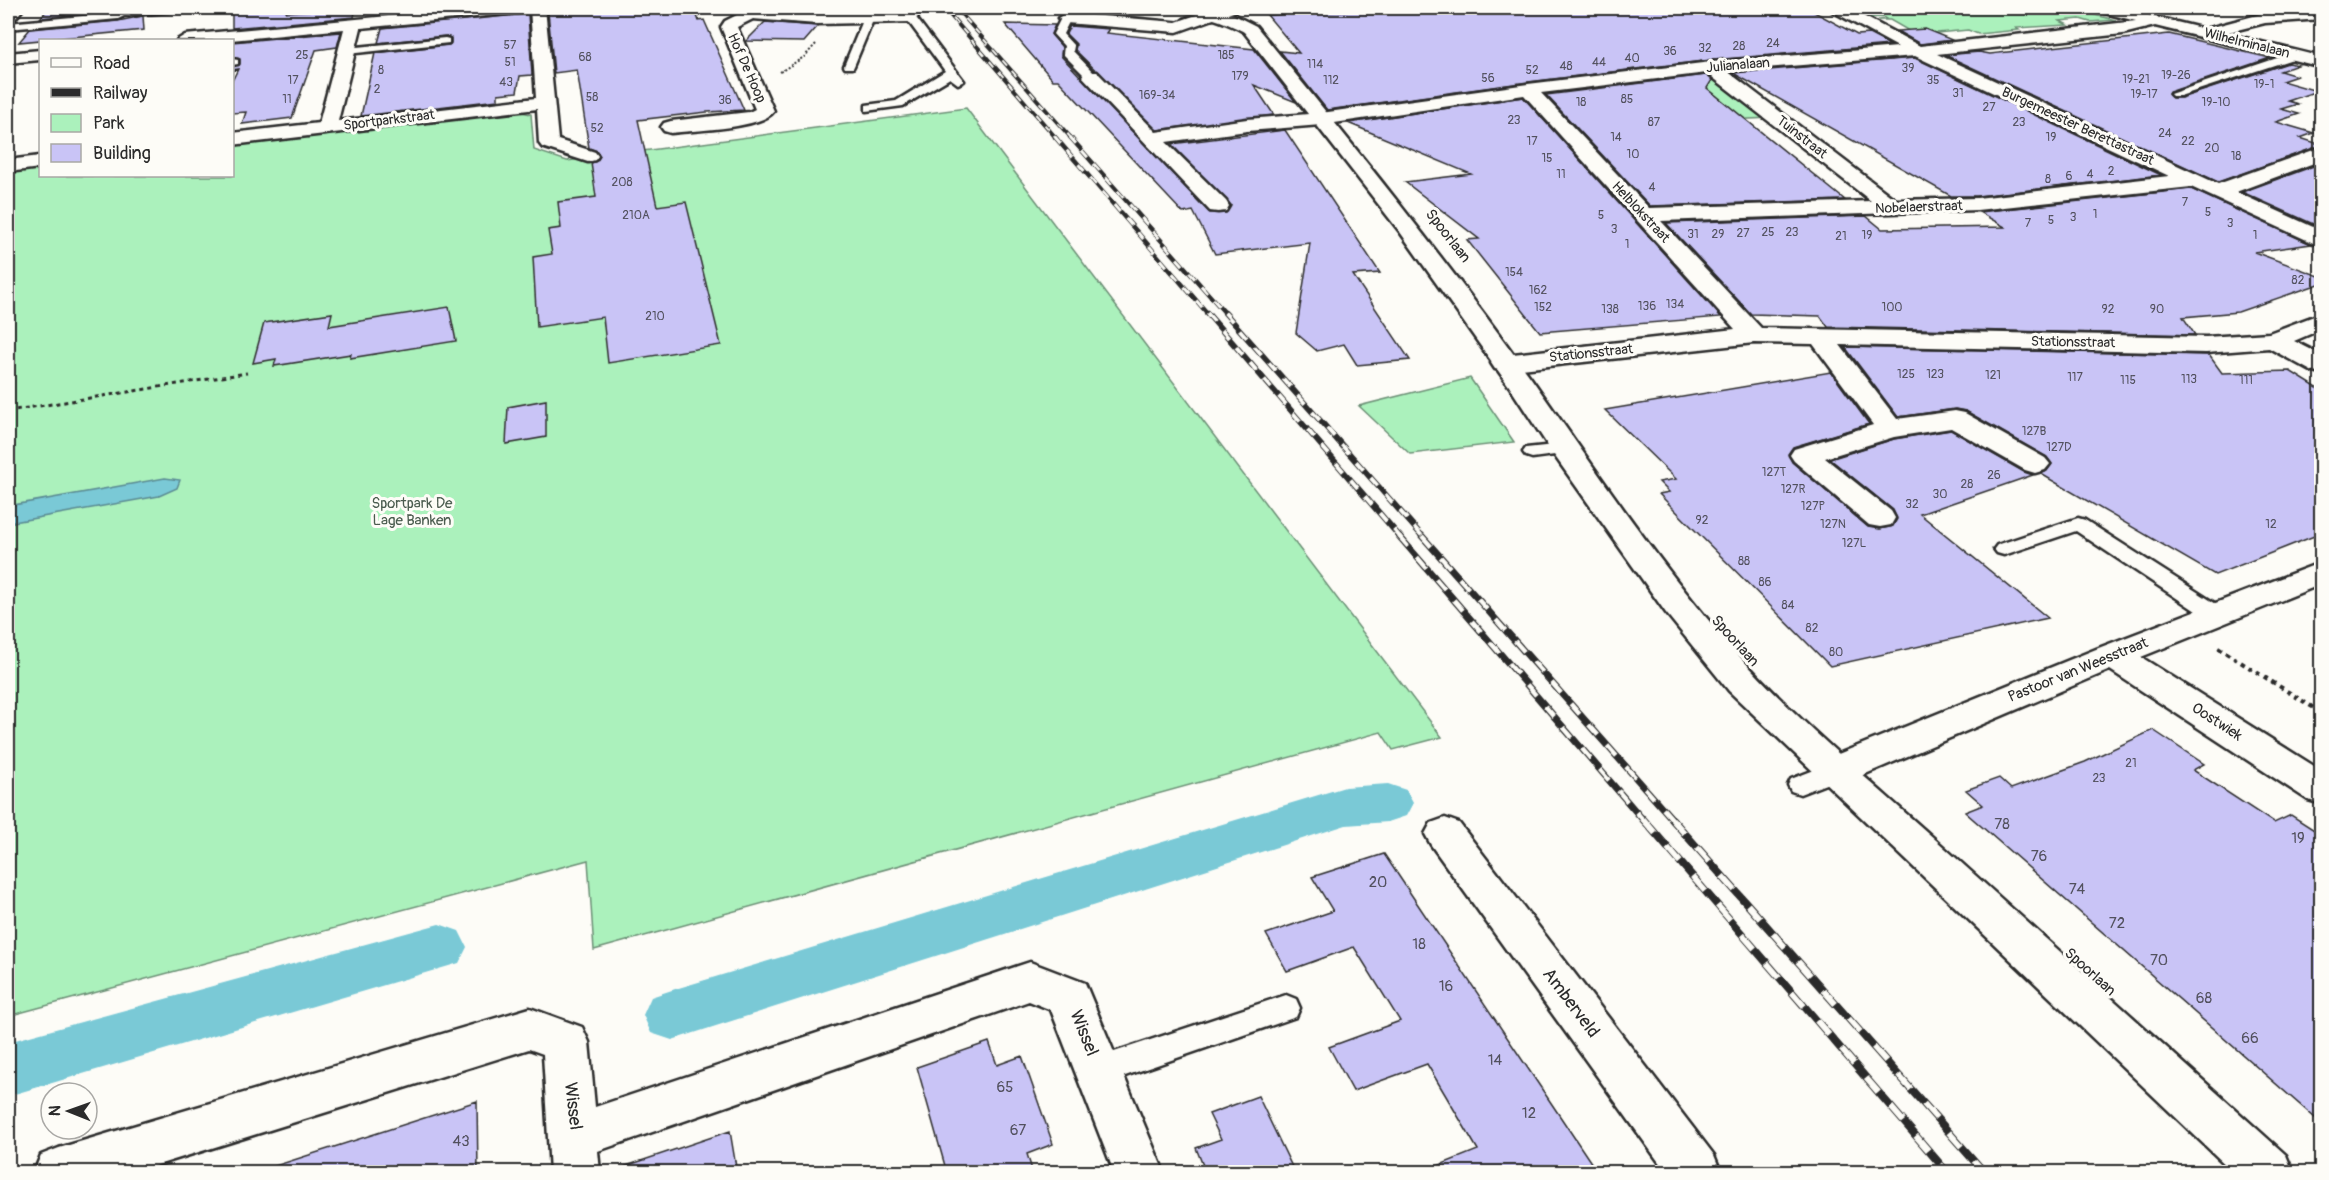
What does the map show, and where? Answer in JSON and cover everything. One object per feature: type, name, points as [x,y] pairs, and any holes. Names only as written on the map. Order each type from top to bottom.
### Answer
[{"type":"street","points":[[8,16],[16,8]]},
{"type":"street","points":[[196,39],[354,24],[388,14],[518,8]]},
{"type":"street","points":[[538,8],[549,143],[588,156]]},
{"type":"street","name":"Hof De Hoop","points":[[732,8],[751,14],[838,18],[910,17]]},
{"type":"street","points":[[1106,8],[1208,16]]},
{"type":"street","points":[[1156,8],[1208,16]]},
{"type":"street","points":[[1066,18],[1177,27],[1232,8]]},
{"type":"street","name":"Burgemeester Berettastraat","points":[[1837,8],[1917,51],[2322,240]]},
{"type":"street","name":"Wilhelminalaan","points":[[2102,8],[2322,62]]},
{"type":"street","name":"Hof De Hoop","points":[[671,127],[759,116],[765,111],[729,27],[732,23],[751,14]]},
{"type":"street","points":[[2207,33],[2265,18],[2322,14]]},
{"type":"street","name":"Spoorlaan","points":[[1208,16],[1256,37],[1408,227],[1504,363],[1548,451],[1742,682],[2268,1173]]},
{"type":"street","name":"Julianalaan","points":[[1321,119],[1528,89],[1711,67],[1917,51],[2123,29],[2155,21]]},
{"type":"street","points":[[327,128],[354,24]]},
{"type":"street","points":[[8,58],[39,55]]},
{"type":"street","name":"Tuinstraat","points":[[1711,67],[1893,208]]},
{"type":"street","points":[[1091,76],[1218,206]]},
{"type":"street","name":"Helblokstraat","points":[[1528,89],[1754,335]]},
{"type":"street","name":"Sportparkstraat","points":[[234,139],[546,102]]},
{"type":"street","points":[[1152,138],[1247,125],[1321,119]]},
{"type":"street","points":[[2218,191],[2322,153]]},
{"type":"street","points":[[8,165],[39,162]]},
{"type":"street","name":"Nobelaerstraat","points":[[1643,215],[1977,204],[2194,180]]},
{"type":"street","name":"Stationsstraat","points":[[1504,363],[1754,335],[2206,345],[2273,340],[2322,320]]},
{"type":"street","points":[[1820,336],[1890,429]]},
{"type":"street","points":[[2273,340],[2322,366]]},
{"type":"street","points":[[1880,518],[1804,455],[1890,429],[1955,418],[2035,464]]},
{"type":"street","name":"Pastoor van Weesstraat","points":[[1835,771],[2113,655],[2322,572]]},
{"type":"street","name":"Oostwiek","points":[[2113,655],[2322,790]]},
{"type":"street","name":"Amberveld","points":[[1445,834],[1696,1173]]},
{"type":"street","name":"Wissel","points":[[59,1173],[530,1028],[567,1042],[574,1155],[1030,981],[1069,997],[1139,1173]]},
{"type":"lane","points":[[8,26],[178,8]]},
{"type":"lane","points":[[849,66],[860,17]]},
{"type":"lane","points":[[910,17],[959,82]]},
{"type":"lane","points":[[1066,18],[1058,34],[1069,46],[1067,52],[1091,76]]},
{"type":"lane","points":[[347,51],[445,40]]},
{"type":"lane","points":[[2176,94],[2295,55]]},
{"type":"lane","points":[[870,108],[899,104],[951,72]]},
{"type":"lane","points":[[2004,549],[2078,524],[2216,614]]},
{"type":"lane","points":[[1800,785],[1835,771]]},
{"type":"lane","name":"Wissel","points":[[1099,1071],[1286,1008]]},
{"type":"path","points":[[759,96],[774,94],[773,79],[777,73],[804,57],[838,18]]},
{"type":"path","points":[[8,411],[247,373]]},
{"type":"path","points":[[2183,627],[2322,713]]},
{"type":"green space","points":[[1849,8],[2065,8],[2116,20],[2090,22],[2080,19],[2060,21],[2068,25],[2016,28],[2019,30],[1978,34],[1968,30],[1916,35],[1890,20],[1878,20],[1886,19],[1883,17],[1868,18]]},
{"type":"green space","points":[[1707,71],[1770,118],[1662,123],[1624,81]]},
{"type":"green space","name":"Sportpark De Lage Banken","points":[[966,108],[1442,737],[1393,750],[1381,732],[594,950],[588,860],[8,1016],[8,171],[39,164],[39,177],[234,177],[234,145],[517,111],[531,114],[534,150],[567,161]]},
{"type":"green space","points":[[1470,378],[1514,442],[1410,454],[1359,406]]},
{"type":"water","points":[[165,478],[180,480],[177,488],[159,496],[8,523],[8,506]]},
{"type":"building","points":[[49,8],[125,8],[40,18]]},
{"type":"building","points":[[232,8],[288,8],[286,12],[356,8],[354,17],[232,28]]},
{"type":"building","points":[[593,8],[640,10],[694,8],[699,21],[704,20],[744,110],[638,120],[657,206],[686,202],[721,345],[608,363],[603,317],[537,327],[533,257],[552,254],[548,230],[561,228],[558,202],[596,197],[591,163],[597,161],[600,156],[597,151],[589,148],[577,70],[554,73],[548,12]]},
{"type":"building","points":[[1417,8],[1807,8],[1857,35],[1869,34],[1890,45],[1711,60],[1528,82],[1327,110],[1280,51],[1299,53],[1267,15]]},
{"type":"building","points":[[528,14],[532,75],[520,76],[517,92],[498,94],[498,100],[361,116],[375,53],[451,43],[451,38],[445,36],[378,43],[382,28]]},
{"type":"building","points":[[143,16],[144,30],[19,42],[30,29],[118,21]]},
{"type":"building","points":[[765,22],[818,26],[804,42],[746,41]]},
{"type":"building","points":[[1005,24],[1055,25],[1051,34],[1062,47],[1061,56],[1210,213],[1226,213],[1231,205],[1171,144],[1285,130],[1380,273],[1353,275],[1410,360],[1357,365],[1344,344],[1317,351],[1296,333],[1310,243],[1215,254],[1193,211],[1183,213],[1058,80],[1053,80]]},
{"type":"building","points":[[1070,26],[1109,29],[1106,33],[1254,49],[1296,102],[1254,85],[1274,115],[1157,130],[1075,50],[1076,44],[1066,34]]},
{"type":"building","points":[[1925,29],[1952,40],[1920,44],[1897,31]]},
{"type":"building","points":[[341,32],[337,47],[316,50],[292,118],[242,124],[246,112],[234,113],[234,77],[238,69],[234,70],[234,66],[240,64],[240,59],[234,58],[234,42]]},
{"type":"building","points":[[2169,34],[2270,58],[2169,92],[2172,98],[2181,98],[2288,63],[2298,65],[2280,71],[2297,76],[2282,81],[2317,91],[2288,101],[2298,104],[2281,109],[2299,114],[2276,122],[2314,133],[2300,138],[2322,145],[2218,182],[1945,55],[1979,52],[1990,54]]},
{"type":"building","points":[[1915,58],[2161,175],[1977,196],[1951,196],[1733,73]]},
{"type":"building","points":[[1706,75],[1712,80],[1707,88],[1845,200],[1650,206],[1546,95]]},
{"type":"building","points":[[1523,97],[1721,317],[1540,332],[1467,240],[1479,239],[1405,182],[1471,174],[1348,123]]},
{"type":"building","points":[[2322,163],[2322,228],[2242,192]]},
{"type":"building","points":[[2191,189],[2311,244],[2254,252],[2322,277],[2322,283],[2238,312],[2183,317],[2195,335],[1828,327],[1820,316],[1751,314],[1666,223],[1866,216],[1882,229],[2005,227],[1979,212]]},
{"type":"building","points":[[449,307],[456,341],[350,358],[351,354],[274,366],[276,359],[253,363],[264,323],[332,313],[329,326]]},
{"type":"building","points":[[1845,347],[2209,355],[2222,373],[2290,371],[2322,391],[2322,533],[2215,575],[2041,474],[2047,471],[2052,464],[2047,457],[1966,411],[1955,409],[1898,417]]},
{"type":"building","points":[[1831,372],[1869,424],[1793,447],[1788,454],[1792,462],[1868,527],[1880,529],[1893,526],[1897,519],[1893,510],[1830,459],[1894,439],[1951,430],[2033,475],[1920,514],[2048,618],[1830,666],[1659,494],[1669,492],[1659,482],[1676,479],[1605,410]]},
{"type":"building","points":[[546,400],[546,437],[506,444],[508,407]]},
{"type":"building","points":[[2153,730],[2204,764],[2193,770],[2274,823],[2291,815],[2322,835],[2322,1124],[1965,812],[1983,805],[1966,790],[1999,778],[2011,789],[2085,762]]},
{"type":"building","points":[[1384,854],[1598,1173],[1426,1173],[1425,1171],[1478,1150],[1427,1064],[1353,1091],[1329,1047],[1400,1021],[1354,947],[1287,971],[1266,934],[1333,911],[1312,877]]},
{"type":"building","points":[[989,1042],[997,1065],[1022,1056],[1053,1144],[1027,1154],[1033,1173],[947,1173],[917,1067]]},
{"type":"building","points":[[1258,1096],[1295,1173],[1206,1173],[1196,1148],[1221,1139],[1209,1114]]},
{"type":"building","points":[[477,1101],[478,1173],[276,1173],[275,1166]]},
{"type":"building","points":[[730,1131],[737,1173],[624,1173],[623,1167]]},
{"type":"waterway","points":[[672,1015],[1345,806],[1388,803]]},
{"type":"waterway","points":[[8,1069],[439,947]]},
{"type":"railway","points":[[944,8],[1057,139]]},
{"type":"railway","points":[[956,8],[1072,139]]},
{"type":"railway","points":[[1055,137],[1208,314]]},
{"type":"railway","points":[[1070,137],[1226,314]]},
{"type":"railway","points":[[1207,313],[1400,537]]},
{"type":"railway","points":[[1225,313],[1423,537]]},
{"type":"railway","points":[[1399,536],[1644,821]]},
{"type":"railway","points":[[1422,536],[1674,821]]},
{"type":"railway","points":[[1643,819],[1947,1172]]},
{"type":"railway","points":[[1672,819],[1984,1172]]}]
